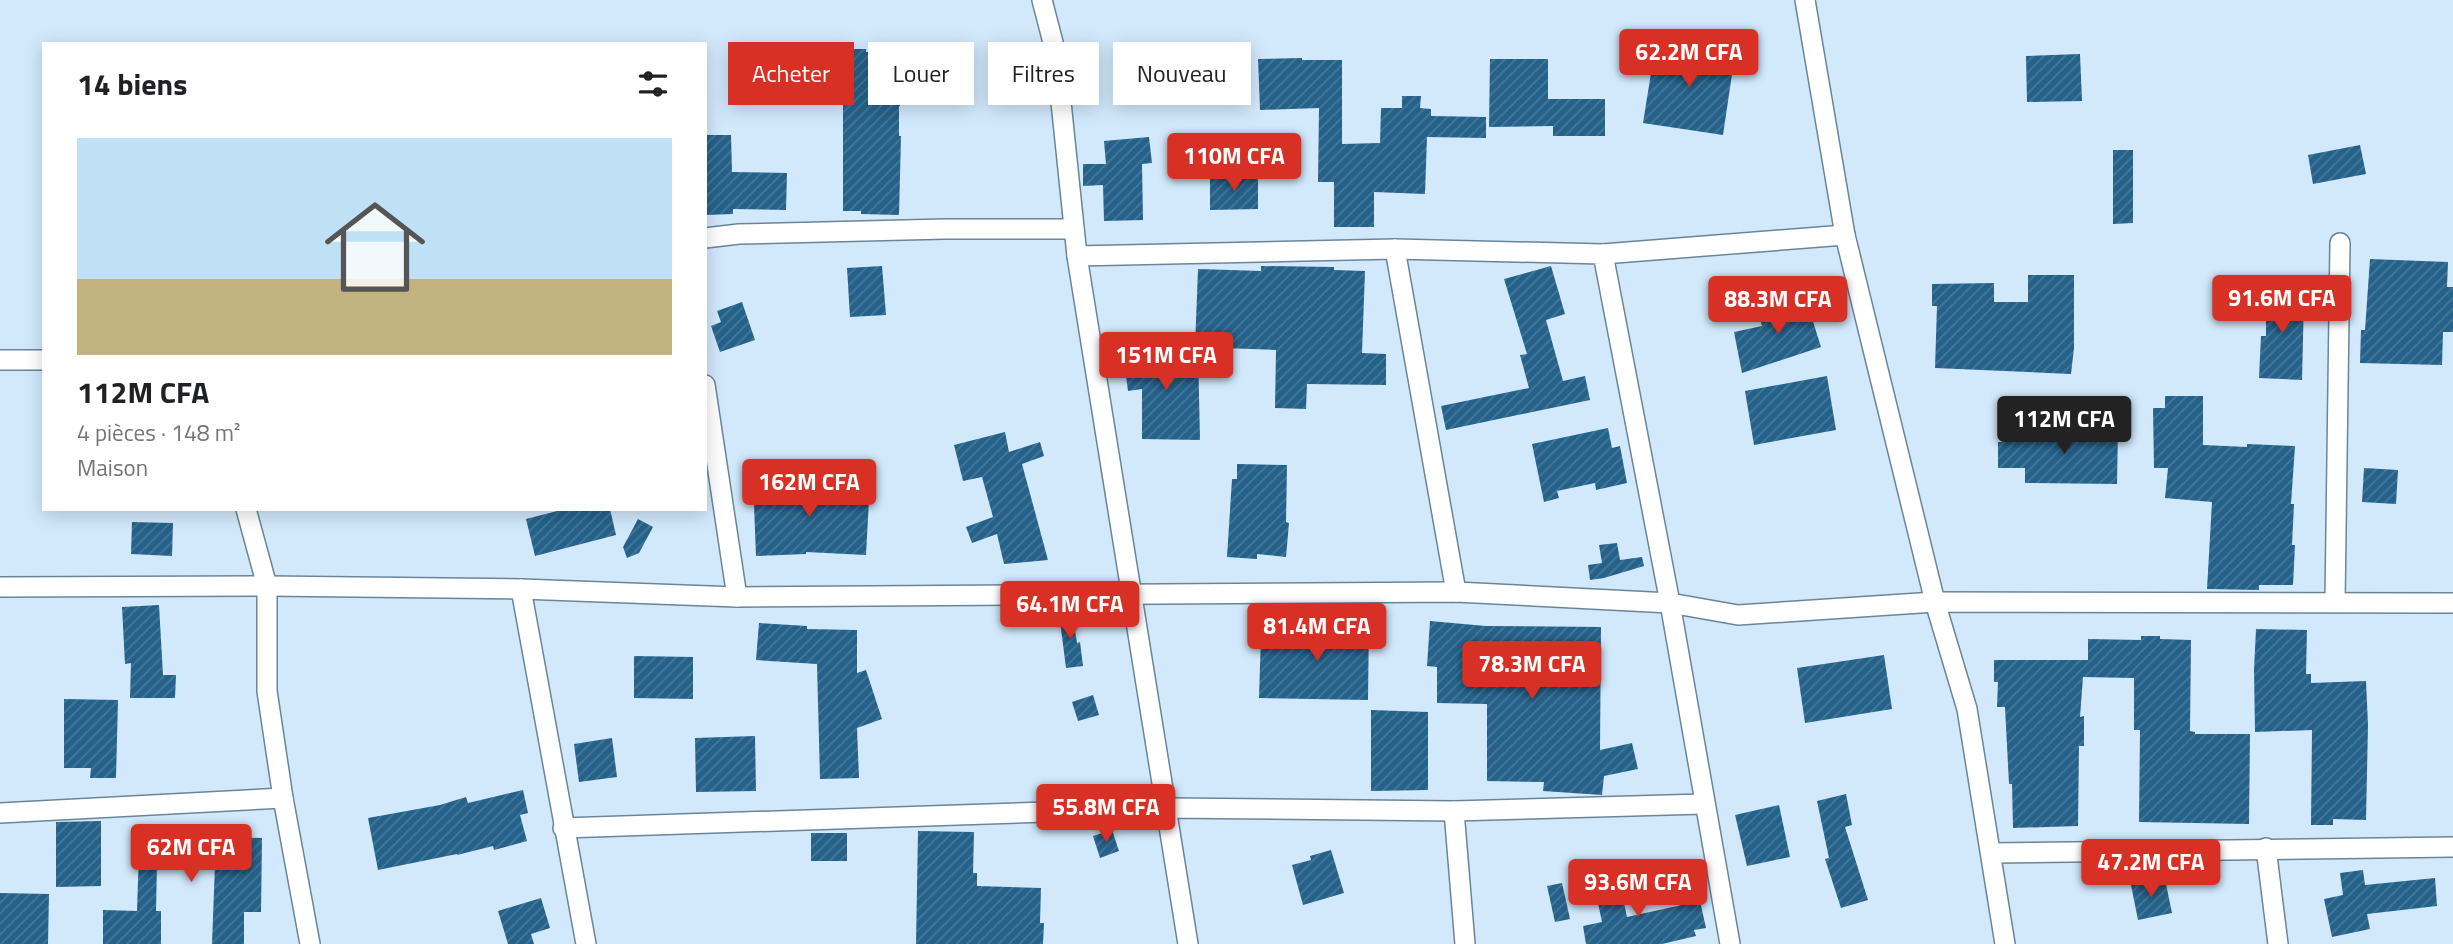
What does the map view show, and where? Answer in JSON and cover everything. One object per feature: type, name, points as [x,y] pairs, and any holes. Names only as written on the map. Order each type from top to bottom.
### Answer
[{"type":"street","points":[[1042,0],[1056,54],[1077,256],[1188,944]]},
{"type":"street","points":[[1805,0],[1845,235],[1935,602],[1967,709],[2005,944]]},
{"type":"street","points":[[707,239],[739,234],[1074,229]]},
{"type":"street","points":[[1077,256],[1395,249],[1603,254],[1845,235]]},
{"type":"street","points":[[2335,602],[2340,243]]},
{"type":"street","points":[[1395,249],[1456,592]]},
{"type":"street","points":[[1603,254],[1670,603],[1730,944]]},
{"type":"street","points":[[0,360],[42,360]]},
{"type":"street","points":[[707,398],[737,597]]},
{"type":"street","points":[[247,511],[267,586],[267,691],[283,798],[310,944]]},
{"type":"street","points":[[0,587],[521,589],[737,597],[1456,592],[1670,603],[1738,615],[1935,602],[2453,603]]},
{"type":"street","points":[[521,589],[586,944]]},
{"type":"street","points":[[0,813],[283,798]]},
{"type":"street","points":[[564,828],[1166,808],[1454,811],[1704,804]]},
{"type":"street","points":[[1454,811],[1465,944]]},
{"type":"street","points":[[1991,853],[2453,847]]},
{"type":"street","points":[[2266,848],[2278,944]]},
{"type":"building","points":[[1656,42],[1735,54],[1723,135],[1643,123]]},
{"type":"building","points":[[854,49],[866,49],[868,105],[900,105],[899,215],[843,211],[843,105],[854,105]]},
{"type":"building","points":[[2080,54],[2082,101],[2027,102],[2026,56]]},
{"type":"building","points":[[1258,59],[1342,60],[1342,144],[1380,143],[1381,108],[1402,108],[1402,96],[1421,96],[1420,108],[1431,109],[1431,116],[1486,117],[1486,138],[1427,137],[1425,194],[1374,192],[1374,227],[1334,227],[1334,182],[1318,182],[1319,108],[1260,110]]},
{"type":"building","points":[[1490,59],[1548,59],[1548,99],[1605,99],[1605,136],[1553,136],[1553,126],[1489,127]]},
{"type":"building","points":[[707,135],[731,135],[732,172],[787,173],[786,210],[733,209],[733,214],[707,215]]},
{"type":"building","points":[[1149,137],[1152,163],[1142,164],[1143,220],[1104,221],[1103,185],[1083,186],[1083,164],[1106,164],[1104,141]]},
{"type":"building","points":[[2360,145],[2366,174],[2313,184],[2308,155]]},
{"type":"building","points":[[2113,150],[2133,150],[2133,223],[2113,224]]},
{"type":"building","points":[[1258,175],[1258,209],[1210,210],[1210,177]]},
{"type":"building","points":[[2370,259],[2448,262],[2447,287],[2453,287],[2453,332],[2443,332],[2442,365],[2360,363],[2361,330],[2365,330]]},
{"type":"building","points":[[882,266],[886,315],[850,317],[847,268]]},
{"type":"building","points":[[1261,266],[1334,267],[1334,270],[1365,271],[1362,353],[1386,354],[1386,385],[1307,384],[1306,409],[1275,408],[1276,350],[1195,347],[1198,269],[1261,271]]},
{"type":"building","points":[[1551,266],[1565,314],[1546,320],[1563,381],[1585,376],[1590,400],[1446,430],[1441,406],[1529,388],[1520,355],[1527,354],[1504,279]]},
{"type":"building","points":[[2028,275],[2074,275],[2074,348],[2071,374],[1935,368],[1937,306],[1932,306],[1932,284],[1994,283],[1994,302],[2028,302]]},
{"type":"building","points":[[2266,284],[2292,284],[2292,299],[2304,298],[2302,380],[2259,378],[2261,336],[2266,336]]},
{"type":"building","points":[[1805,296],[1821,347],[1742,373],[1734,332],[1762,326],[1758,313]]},
{"type":"building","points":[[742,302],[755,340],[720,352],[711,326],[721,322],[717,311]]},
{"type":"building","points":[[1167,347],[1167,350],[1198,350],[1200,440],[1142,439],[1142,389],[1128,391],[1123,353]]},
{"type":"building","points":[[1827,376],[1836,430],[1754,445],[1745,391]]},
{"type":"building","points":[[2165,396],[2203,396],[2203,445],[2295,446],[2291,504],[2294,504],[2293,585],[2259,585],[2259,590],[2207,589],[2212,502],[2165,498],[2168,468],[2154,468],[2153,408],[2165,408]]},
{"type":"building","points":[[1608,428],[1612,448],[1620,446],[1627,483],[1596,490],[1595,483],[1557,491],[1559,498],[1544,502],[1532,444]]},
{"type":"building","points":[[2025,429],[2118,430],[2117,484],[2025,483],[2025,468],[1998,468],[1998,442],[2025,442]]},
{"type":"building","points":[[1005,432],[1009,452],[1040,442],[1044,456],[1022,464],[1048,560],[1004,564],[997,534],[972,543],[966,527],[993,517],[982,477],[963,481],[954,445]]},
{"type":"building","points":[[1237,464],[1287,465],[1286,522],[1289,523],[1286,557],[1257,554],[1257,559],[1227,557],[1232,479],[1237,479]]},
{"type":"building","points":[[2364,468],[2398,470],[2396,504],[2362,502]]},
{"type":"building","points":[[797,471],[800,501],[848,504],[851,481],[876,484],[874,501],[869,500],[866,555],[806,552],[756,556],[754,505],[758,505],[754,475]]},
{"type":"building","points":[[557,511],[610,511],[616,535],[535,556],[526,519]]},
{"type":"building","points":[[638,519],[653,527],[639,553],[627,558],[623,547]]},
{"type":"building","points":[[132,522],[173,523],[172,556],[131,554]]},
{"type":"building","points":[[1617,543],[1620,560],[1642,557],[1644,566],[1590,580],[1588,565],[1602,563],[1599,545]]},
{"type":"building","points":[[159,605],[163,675],[176,675],[175,698],[130,698],[131,663],[125,664],[122,607]]},
{"type":"building","points":[[1072,611],[1083,666],[1066,668],[1059,613]]},
{"type":"building","points":[[1316,620],[1369,620],[1368,700],[1259,698],[1261,634],[1316,636]]},
{"type":"building","points":[[1430,621],[1486,626],[1601,627],[1600,750],[1632,743],[1638,769],[1604,776],[1602,795],[1543,791],[1544,782],[1487,781],[1487,704],[1437,703],[1437,667],[1427,666]]},
{"type":"building","points":[[759,623],[807,626],[807,629],[857,630],[857,673],[866,670],[882,719],[857,728],[859,778],[820,779],[817,664],[756,660]]},
{"type":"building","points":[[2256,629],[2307,630],[2306,674],[2311,674],[2311,683],[2366,681],[2366,820],[2333,819],[2333,825],[2311,825],[2312,730],[2255,732]]},
{"type":"building","points":[[2141,636],[2191,640],[2190,731],[2195,734],[2250,734],[2249,824],[2139,822],[2140,730],[2134,730],[2134,678],[2083,677],[2080,717],[2084,716],[2084,746],[2079,746],[2078,826],[2013,828],[2005,707],[1997,707],[1998,682],[1994,682],[1994,660],[2088,660],[2088,639],[2141,640]]},
{"type":"building","points":[[1884,655],[1892,709],[1805,723],[1797,668]]},
{"type":"building","points":[[634,656],[693,657],[693,699],[634,698]]},
{"type":"building","points":[[1093,695],[1099,715],[1078,721],[1072,702]]},
{"type":"building","points":[[64,699],[118,700],[116,778],[90,778],[91,768],[64,768]]},
{"type":"building","points":[[1371,710],[1428,712],[1428,790],[1371,791]]},
{"type":"building","points":[[755,736],[756,791],[696,792],[695,738]]},
{"type":"building","points":[[612,738],[617,777],[579,782],[574,744]]},
{"type":"building","points":[[523,790],[528,813],[520,815],[527,841],[494,850],[493,846],[378,870],[368,818],[440,805],[466,797],[468,803]]},
{"type":"building","points":[[1846,794],[1852,825],[1845,827],[1868,900],[1841,908],[1825,859],[1829,858],[1817,801]]},
{"type":"building","points":[[1779,805],[1790,857],[1747,866],[1735,815]]},
{"type":"building","points":[[101,821],[101,886],[56,887],[56,822]]},
{"type":"building","points":[[132,827],[213,831],[213,837],[262,838],[261,912],[244,912],[244,944],[212,944],[215,864],[157,863],[156,911],[161,911],[161,944],[103,944],[103,910],[137,911],[139,852],[131,852]]},
{"type":"building","points":[[1112,830],[1119,851],[1100,858],[1093,836]]},
{"type":"building","points":[[918,831],[974,832],[973,873],[977,873],[977,886],[1041,888],[1040,923],[1044,923],[1043,944],[916,944]]},
{"type":"building","points":[[811,833],[847,833],[847,861],[811,861]]},
{"type":"building","points":[[1331,850],[1344,893],[1303,905],[1292,865],[1311,860],[1310,856]]},
{"type":"building","points":[[1610,866],[1616,895],[1622,894],[1627,917],[1700,901],[1706,928],[1694,930],[1696,936],[1662,944],[1586,944],[1583,926],[1602,922],[1591,870]]},
{"type":"building","points":[[2363,870],[2365,885],[2435,878],[2437,906],[2367,914],[2370,929],[2332,937],[2324,899],[2343,895],[2340,873]]},
{"type":"building","points":[[2165,879],[2172,913],[2138,920],[2131,885]]},
{"type":"building","points":[[1562,883],[1570,919],[1555,922],[1547,886]]},
{"type":"building","points":[[0,893],[49,894],[48,944],[0,944]]},
{"type":"building","points":[[541,898],[550,928],[531,934],[534,944],[508,944],[498,911]]}]
